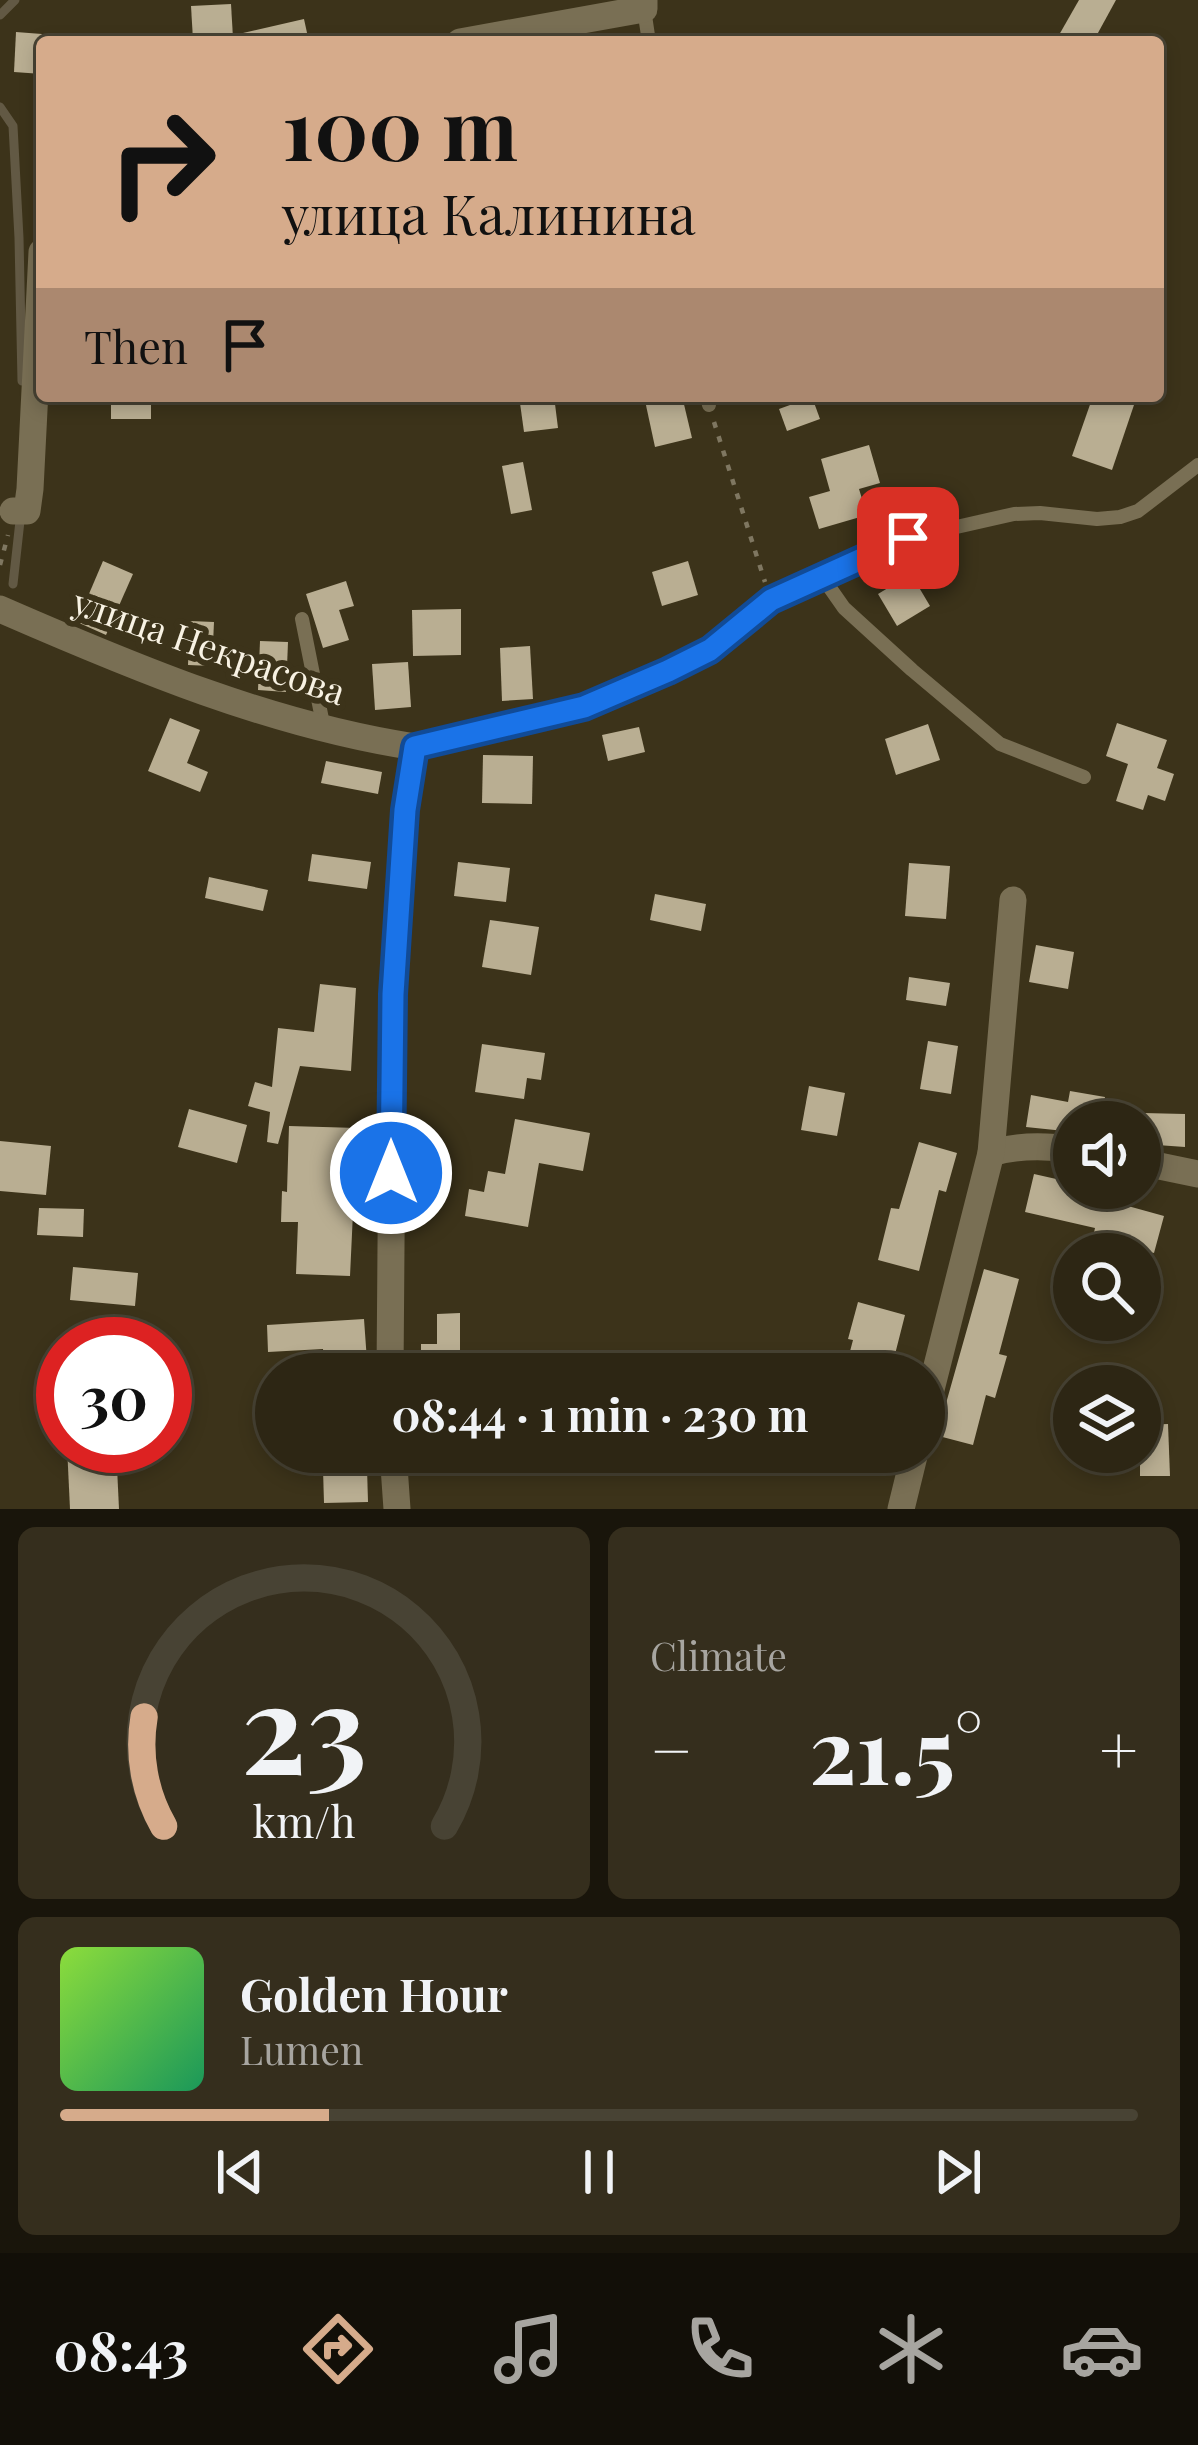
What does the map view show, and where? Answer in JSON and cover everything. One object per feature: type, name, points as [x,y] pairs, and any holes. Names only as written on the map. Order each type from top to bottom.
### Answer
[{"type":"street","points":[[489,36],[644,4]]},
{"type":"street","points":[[20,511],[36,402]]},
{"type":"street","name":"улица Некрасова","points":[[0,609],[209,694],[324,729],[415,747]]},
{"type":"street","points":[[390,1353],[393,994],[405,810],[415,747]]},
{"type":"street","points":[[940,1353],[991,1154],[1013,900]]},
{"type":"street","points":[[991,1154],[1012,1147],[1053,1148]]},
{"type":"street","points":[[1161,1166],[1198,1174]]},
{"type":"street","points":[[394,1473],[397,1509]]},
{"type":"street","points":[[901,1509],[910,1473]]},
{"type":"lane","points":[[644,4],[649,36]]},
{"type":"lane","points":[[415,747],[584,707],[710,650],[771,600],[908,538],[1015,514],[1097,520],[1120,517],[1138,511],[1198,465]]},
{"type":"lane","points":[[823,578],[844,608],[1000,744],[1084,777]]},
{"type":"lane","points":[[302,619],[324,729]]},
{"type":"path","points":[[709,402],[771,600]]},
{"type":"building","points":[[1079,0],[1116,0],[1096,36],[1058,36]]},
{"type":"building","points":[[231,4],[233,36],[193,36],[191,6]]},
{"type":"building","points":[[304,19],[308,36],[243,36]]},
{"type":"building","points":[[16,32],[42,34],[36,36],[36,74],[14,72]]},
{"type":"building","points":[[111,402],[151,402],[151,419],[111,419]]},
{"type":"building","points":[[520,402],[555,402],[558,428],[524,432]]},
{"type":"building","points":[[645,402],[683,402],[692,438],[655,447]]},
{"type":"building","points":[[814,402],[820,419],[787,431],[779,409]]},
{"type":"building","points":[[1091,402],[1135,402],[1112,470],[1072,456]]},
{"type":"building","points":[[869,445],[880,483],[859,489],[867,515],[819,529],[809,497],[830,491],[821,459]]},
{"type":"building","points":[[523,462],[532,510],[511,514],[502,466]]},
{"type":"building","points":[[103,561],[133,574],[106,635],[77,622]]},
{"type":"building","points":[[688,561],[698,595],[662,606],[652,572]]},
{"type":"building","points":[[911,574],[930,606],[897,626],[878,594]]},
{"type":"building","points":[[346,581],[354,606],[339,610],[349,640],[323,648],[306,594]]},
{"type":"building","points":[[461,609],[461,655],[413,656],[412,610]]},
{"type":"building","points":[[190,621],[214,622],[212,666],[188,665]]},
{"type":"building","points":[[260,641],[288,642],[286,692],[258,690]]},
{"type":"building","points":[[530,646],[533,699],[502,701],[500,648]]},
{"type":"building","points":[[408,662],[411,707],[375,710],[372,664]]},
{"type":"building","points":[[170,718],[200,730],[187,763],[208,772],[200,792],[148,771]]},
{"type":"building","points":[[1117,723],[1167,740],[1157,768],[1174,774],[1165,801],[1148,795],[1143,810],[1116,801],[1128,764],[1106,756]]},
{"type":"building","points":[[928,724],[940,760],[896,775],[885,739]]},
{"type":"building","points":[[639,727],[645,752],[608,761],[602,735]]},
{"type":"building","points":[[483,755],[533,756],[532,804],[482,803]]},
{"type":"building","points":[[326,761],[382,772],[378,794],[321,783]]},
{"type":"building","points":[[312,854],[371,862],[367,889],[308,881]]},
{"type":"building","points":[[458,862],[510,868],[506,902],[454,896]]},
{"type":"building","points":[[909,863],[950,866],[946,919],[905,916]]},
{"type":"building","points":[[209,877],[268,890],[263,911],[205,898]]},
{"type":"building","points":[[655,894],[706,904],[701,931],[650,920]]},
{"type":"building","points":[[490,920],[539,927],[531,975],[482,967]]},
{"type":"building","points":[[1036,945],[1074,952],[1068,989],[1029,982]]},
{"type":"building","points":[[909,977],[950,983],[946,1006],[906,1000]]},
{"type":"building","points":[[320,984],[356,988],[351,1071],[300,1066],[278,1144],[267,1142],[270,1112],[248,1106],[255,1082],[272,1087],[278,1028],[314,1032]]},
{"type":"building","points":[[928,1041],[958,1046],[951,1094],[920,1089]]},
{"type":"building","points":[[482,1044],[545,1053],[541,1080],[527,1078],[524,1099],[475,1092]]},
{"type":"building","points":[[809,1086],[845,1093],[837,1136],[801,1130]]},
{"type":"building","points":[[1070,1091],[1105,1097],[1104,1101],[1068,1101]]},
{"type":"building","points":[[1031,1095],[1063,1101],[1053,1101],[1053,1130],[1026,1127]]},
{"type":"building","points":[[189,1109],[247,1125],[237,1163],[178,1147]]},
{"type":"building","points":[[1161,1113],[1185,1114],[1185,1147],[1161,1145]]},
{"type":"building","points":[[515,1119],[590,1133],[583,1171],[539,1163],[528,1227],[465,1216],[469,1189],[484,1192],[488,1171],[505,1174]]},
{"type":"building","points":[[289,1126],[357,1128],[350,1276],[296,1274],[298,1222],[281,1222]]},
{"type":"building","points":[[0,1141],[51,1146],[46,1195],[0,1191]]},
{"type":"building","points":[[919,1142],[957,1153],[946,1192],[939,1190],[919,1271],[878,1260],[891,1208],[899,1209]]},
{"type":"building","points":[[1034,1174],[1053,1178],[1053,1209],[1139,1209],[1164,1216],[1159,1233],[1094,1233],[1095,1228],[1025,1212]]},
{"type":"building","points":[[39,1208],[84,1209],[83,1237],[37,1235]]},
{"type":"building","points":[[73,1267],[138,1273],[135,1306],[70,1300]]},
{"type":"building","points":[[984,1269],[1019,1279],[999,1354],[1007,1356],[995,1398],[986,1395],[973,1445],[945,1438],[945,1407]]},
{"type":"building","points":[[858,1302],[905,1315],[895,1353],[850,1353],[853,1340],[848,1339]]},
{"type":"building","points":[[460,1313],[460,1353],[421,1353],[421,1344],[437,1344],[437,1314]]},
{"type":"building","points":[[364,1319],[366,1353],[268,1352],[267,1325]]},
{"type":"building","points":[[1161,1424],[1168,1424],[1170,1476],[1140,1476],[1161,1473]]},
{"type":"building","points":[[68,1473],[117,1473],[119,1509],[70,1509]]},
{"type":"building","points":[[323,1473],[367,1473],[368,1502],[324,1503]]},
{"type":"waterway","points":[[0,15],[15,0]]},
{"type":"waterway","points":[[0,107],[13,126],[22,381]]},
{"type":"waterway","points":[[13,584],[21,512]]},
{"type":"route","points":[[391,1173],[393,994],[405,810],[415,747],[584,707],[710,650],[771,600],[908,538]]}]
